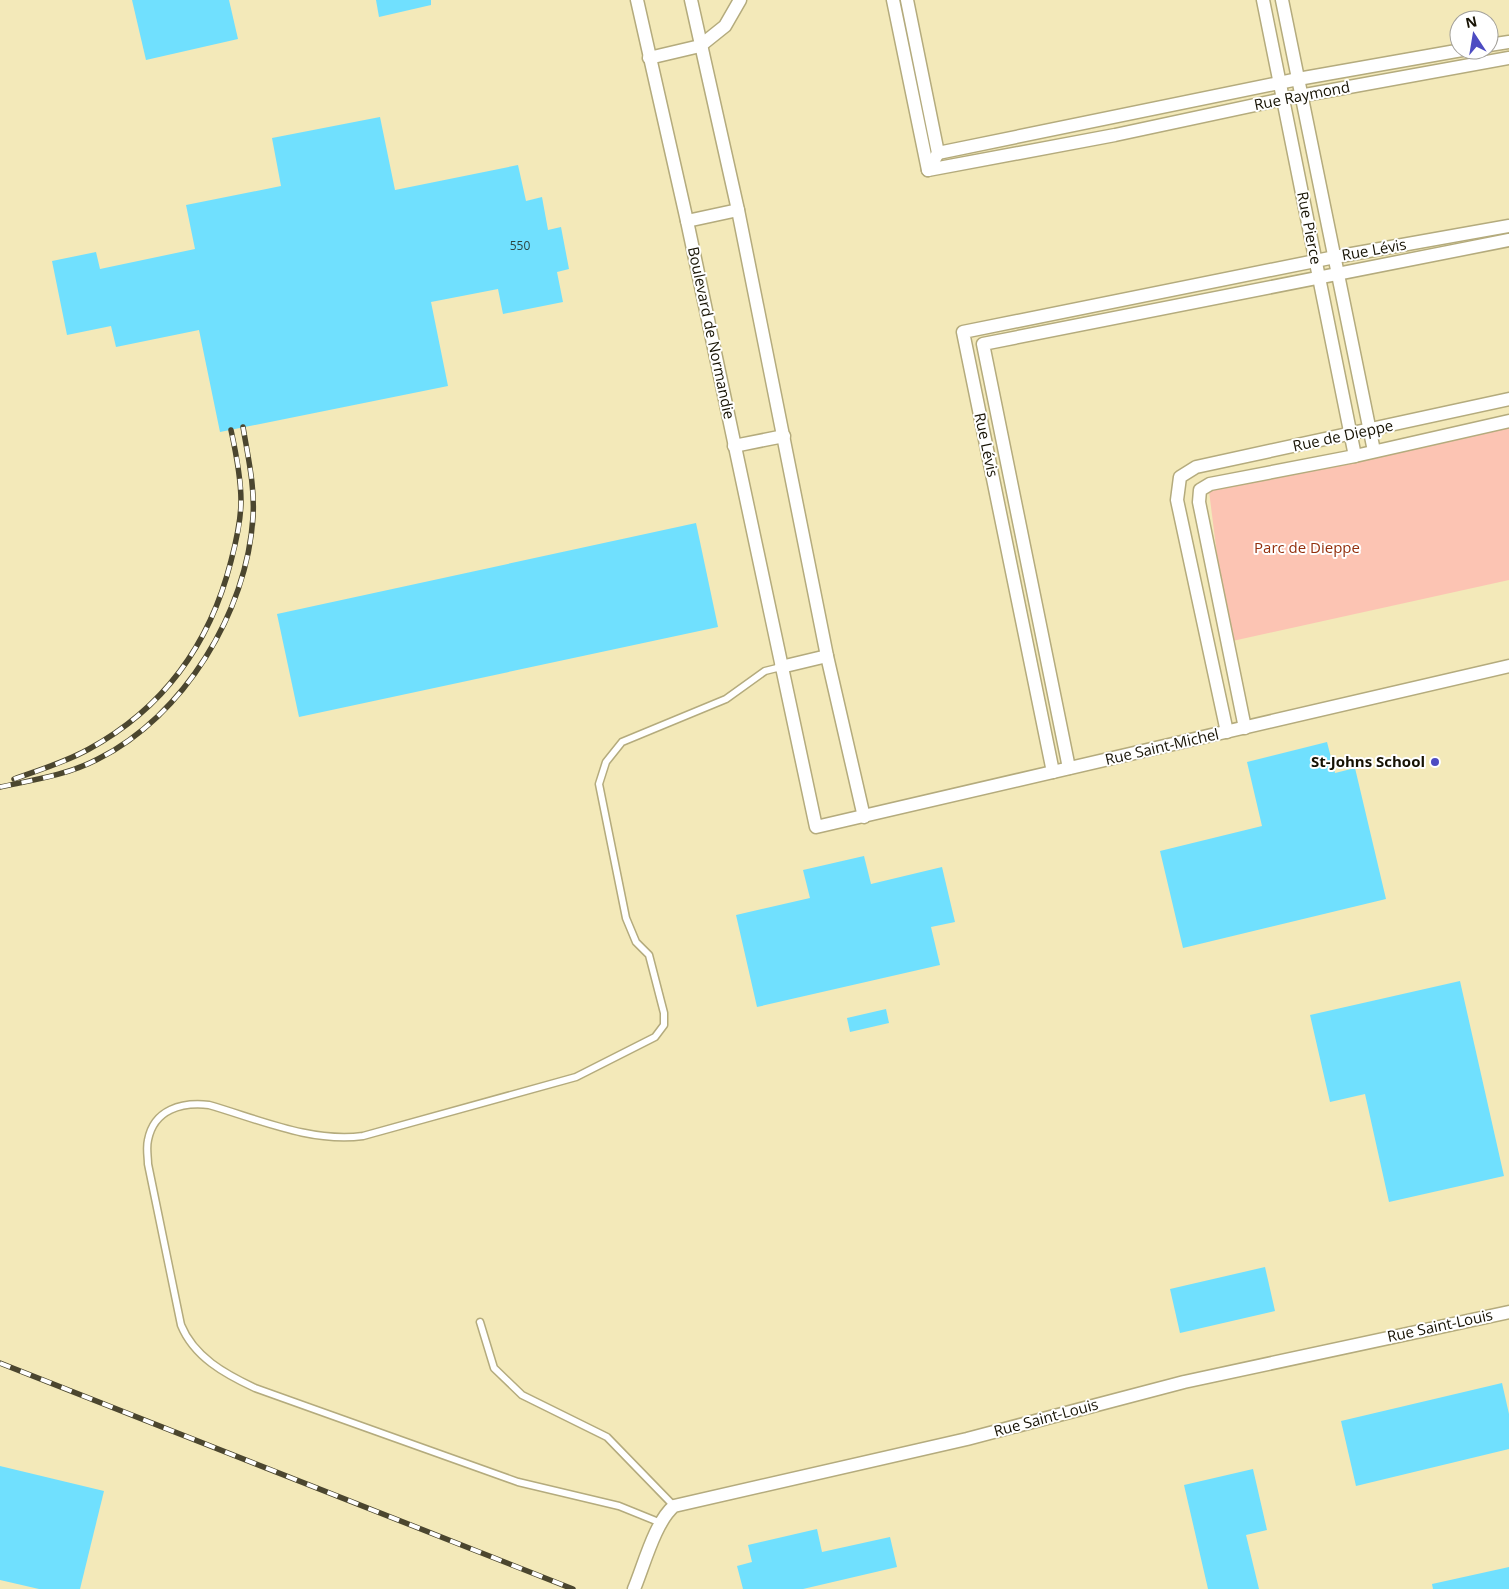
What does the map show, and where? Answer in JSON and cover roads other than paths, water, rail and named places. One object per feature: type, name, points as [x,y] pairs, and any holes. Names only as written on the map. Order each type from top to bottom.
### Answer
[{"type":"street","name":"Boulevard de Normandie","points":[[638,0],[649,58],[688,221],[816,827]]},
{"type":"street","points":[[691,0],[738,210],[827,656],[864,817]]},
{"type":"street","points":[[649,58],[700,46],[725,26],[740,0]]},
{"type":"street","points":[[893,0],[928,170]]},
{"type":"street","points":[[907,0],[938,153],[928,170]]},
{"type":"street","name":"Rue Pierce","points":[[1263,0],[1355,456]]},
{"type":"street","name":"Rue Pierce","points":[[1282,0],[1374,451]]},
{"type":"street","name":"Rue Raymond","points":[[938,153],[1298,79],[1449,52]]},
{"type":"street","name":"Rue Raymond","points":[[928,170],[1115,135],[1470,60]]},
{"type":"street","points":[[1112,117],[1115,135]]},
{"type":"street","points":[[688,221],[738,210]]},
{"type":"street","name":"Rue Lévis","points":[[1053,772],[963,332],[1334,257],[1509,226]]},
{"type":"street","name":"Rue Lévis","points":[[1069,768],[983,344],[1319,276],[1509,240]]},
{"type":"street","points":[[1150,295],[1154,309]]},
{"type":"street","points":[[963,332],[983,344]]},
{"type":"street","name":"Rue de Dieppe","points":[[1180,477],[1196,467],[1509,399]]},
{"type":"street","name":"Rue de Dieppe","points":[[1200,490],[1210,484],[1355,456],[1509,421]]},
{"type":"street","points":[[734,446],[784,436]]},
{"type":"street","points":[[1227,732],[1177,500],[1180,477],[1200,490],[1199,502],[1245,728]]},
{"type":"street","points":[[1009,558],[1026,554]]},
{"type":"street","points":[[781,667],[827,656]]},
{"type":"street","name":"Rue Saint-Michel","points":[[816,827],[1509,666]]},
{"type":"street","name":"Rue Saint-Louis","points":[[674,1506],[967,1439],[1184,1382],[1509,1312]]},
{"type":"street","points":[[634,1589],[666,1512],[674,1506]]},
{"type":"lane","points":[[661,1523],[618,1506],[518,1482],[255,1388],[228,1375],[200,1354],[186,1338],[181,1325],[148,1164],[148,1140],[154,1125],[166,1113],[177,1105],[192,1103],[209,1105],[322,1138],[344,1139],[363,1136],[576,1077],[655,1036],[664,1026],[664,1014],[649,955],[636,942],[626,918],[599,784],[606,762],[622,742],[726,699],[765,671],[781,667]]},
{"type":"lane","points":[[480,1322],[494,1368],[522,1396],[607,1438],[674,1506]]},
{"type":"railway","points":[[0,787],[50,776],[87,765],[129,740],[158,716],[183,689],[206,658],[224,624],[238,589],[248,553],[253,517],[253,494],[243,427]]},
{"type":"railway","points":[[14,779],[71,758],[116,733],[140,714],[161,693],[180,671],[197,646],[222,591],[233,554],[239,524],[241,509],[240,483],[231,430]]},
{"type":"railway","points":[[0,1363],[573,1589]]},
{"type":"place","name":"St-Johns School","points":[[1435,762]]},
{"type":"park label","name":"Parc de Dieppe","points":[[1307,548]]}]
